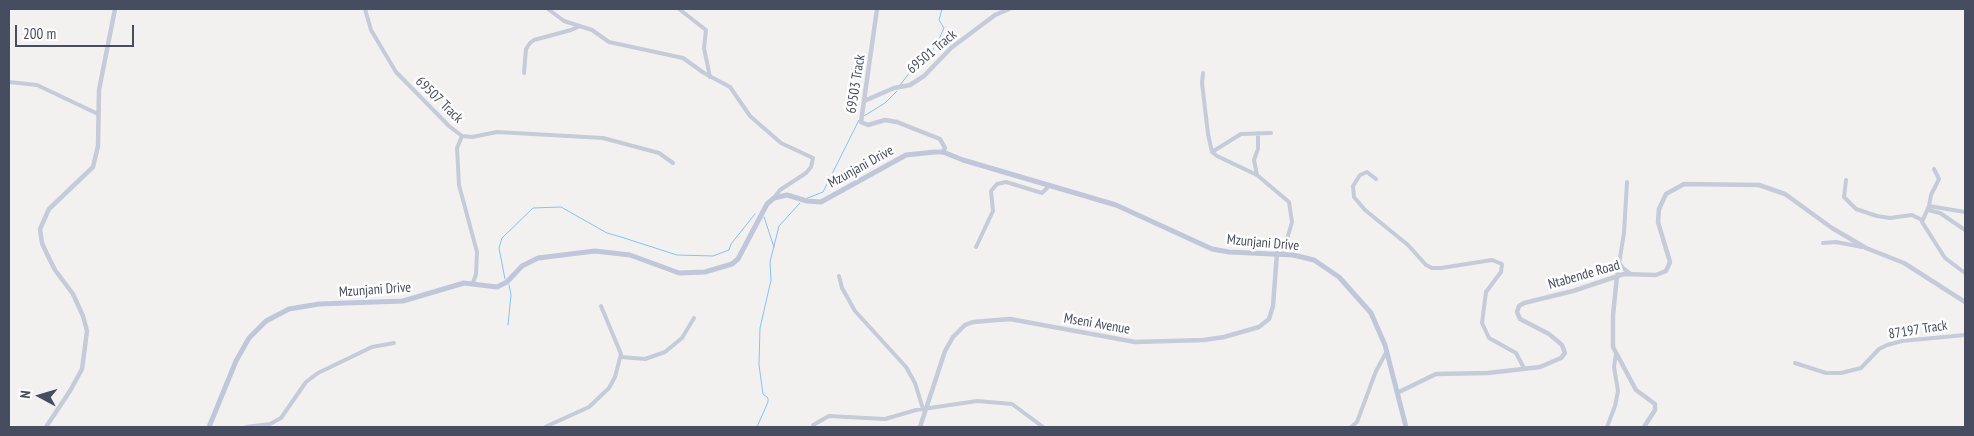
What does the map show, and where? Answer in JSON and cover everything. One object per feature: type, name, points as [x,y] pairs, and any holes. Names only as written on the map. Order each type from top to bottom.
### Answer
[{"type":"main road","name":"Mzunjani Drive","points":[[209,427],[236,361],[249,338],[258,328],[274,316],[289,309],[307,305],[403,301],[460,283],[497,287],[507,282],[522,266],[538,258],[595,251],[630,255],[679,273],[706,272],[732,264],[742,254],[761,214],[774,198],[787,195],[807,201],[821,202],[906,155],[943,152],[963,160],[1134,211],[1212,249],[1229,252],[1280,253],[1314,260],[1339,277],[1371,313],[1387,351],[1399,392],[1406,427]]},
{"type":"street","points":[[46,427],[66,398],[82,369],[87,331],[84,316],[73,294],[50,262],[42,243],[40,229],[49,209],[92,169],[98,146],[98,114],[103,63],[115,9]]},
{"type":"street","name":"69507 Track","points":[[365,9],[372,30],[402,80],[449,126],[462,136],[472,137],[494,132],[608,140],[659,153],[673,163]]},
{"type":"street","points":[[548,9],[564,21],[592,30],[609,42],[683,58],[710,77],[730,87],[750,116],[780,142],[813,158],[811,167],[806,173],[780,190],[774,198]]},
{"type":"street","points":[[679,9],[706,30],[704,48],[710,77]]},
{"type":"street","name":"69503 Track","points":[[877,9],[861,113],[862,123],[870,125],[885,120],[897,122],[940,139],[945,148],[943,152]]},
{"type":"street","name":"69501 Track","points":[[864,101],[894,88],[910,85],[924,76],[951,48],[995,15],[1009,9]]},
{"type":"street","points":[[524,73],[526,49],[530,43],[534,40],[580,26]]},
{"type":"street","points":[[1203,73],[1202,83],[1212,152]]},
{"type":"street","points":[[9,82],[37,85],[98,114]]},
{"type":"street","points":[[1257,175],[1254,160],[1258,149],[1258,133]]},
{"type":"street","points":[[1212,152],[1234,137],[1271,133]]},
{"type":"street","points":[[462,136],[457,148],[458,185],[477,252],[476,274],[473,283]]},
{"type":"street","points":[[1212,152],[1257,175],[1288,202],[1292,222],[1280,253]]},
{"type":"street","points":[[1934,169],[1939,179],[1931,195],[1929,208],[1922,220],[1924,229],[1945,258],[1965,273]]},
{"type":"street","points":[[1376,179],[1367,172],[1360,175],[1352,186],[1354,197],[1365,210],[1408,245],[1426,265],[1432,268],[1441,268],[1492,260],[1502,264],[1502,271],[1488,286],[1484,298],[1482,323],[1489,338],[1516,353],[1524,368]]},
{"type":"street","points":[[1846,180],[1844,196],[1856,209],[1877,216],[1890,218],[1912,215],[1922,220]]},
{"type":"street","points":[[976,247],[993,211],[991,191],[996,184],[1006,182],[1042,193],[1050,185]]},
{"type":"street","points":[[1627,182],[1624,239],[1617,276],[1612,334],[1616,354],[1636,390],[1655,404],[1655,412],[1644,427]]},
{"type":"street","name":"Ntabende Road","points":[[1399,392],[1436,374],[1488,373],[1550,364],[1561,358],[1565,351],[1562,345],[1554,338],[1520,319],[1517,312],[1521,304],[1617,276],[1631,274],[1656,276],[1668,269],[1669,257],[1658,222],[1659,209],[1666,194],[1684,184],[1759,185],[1775,190],[1794,199],[1832,228],[1866,248],[1904,263],[1965,302]]},
{"type":"street","points":[[1929,208],[1965,212]]},
{"type":"street","points":[[1929,208],[1965,230]]},
{"type":"street","points":[[1823,243],[1836,242],[1866,248]]},
{"type":"street","name":"Mseni Avenue","points":[[920,427],[946,351],[953,337],[965,325],[974,322],[1010,320],[1135,342],[1204,340],[1224,337],[1259,327],[1269,319],[1272,311],[1280,253]]},
{"type":"street","points":[[1619,262],[1631,274]]},
{"type":"street","points":[[839,276],[842,288],[855,311],[906,367],[915,383],[925,409]]},
{"type":"street","points":[[546,427],[597,401],[609,388],[621,357],[620,350],[609,329],[601,306]]},
{"type":"street","points":[[621,357],[645,359],[665,352],[682,338],[694,318]]},
{"type":"street","name":"87197 Track","points":[[1795,363],[1826,374],[1841,373],[1860,368],[1879,349],[1887,345],[1910,340],[1965,335]]},
{"type":"street","points":[[246,427],[270,424],[281,418],[306,382],[318,373],[372,348],[394,343]]},
{"type":"street","points":[[1352,427],[1357,422],[1373,377],[1387,351]]},
{"type":"street","points":[[1607,427],[1618,392],[1614,367],[1616,354]]},
{"type":"street","points":[[813,425],[829,416],[885,420],[925,409],[976,401],[1008,403],[1018,408],[1043,427]]},
{"type":"waterway","points":[[900,85],[911,71],[925,63],[939,39],[944,28],[939,20],[942,9]]},
{"type":"waterway","points":[[864,116],[885,103],[897,91]]},
{"type":"waterway","points":[[805,199],[823,192],[859,120]]},
{"type":"waterway","points":[[757,427],[768,402],[768,398],[763,394],[759,365],[760,328],[771,280],[770,262],[779,226],[800,203]]},
{"type":"waterway","points":[[505,279],[499,248],[502,238],[533,208],[561,207],[607,233],[677,255],[713,256],[729,250],[731,244],[755,214]]},
{"type":"waterway","points":[[764,217],[774,247]]},
{"type":"waterway","points":[[508,325],[511,295],[509,285]]}]
